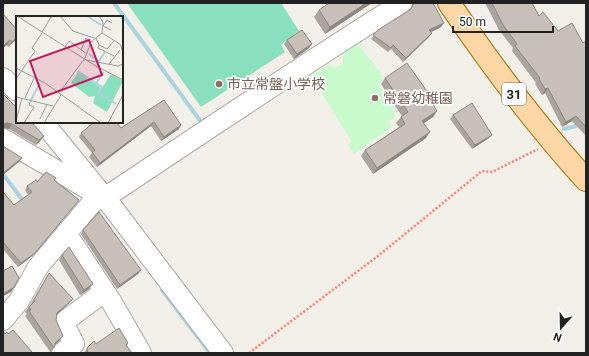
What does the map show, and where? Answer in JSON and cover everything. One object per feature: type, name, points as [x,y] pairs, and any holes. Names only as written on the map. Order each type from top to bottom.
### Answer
[{"type":"main road","name":"31","points":[[449,3],[481,50],[552,142],[586,180]]},
{"type":"street","points":[[3,320],[18,301],[38,267],[92,204],[102,196],[116,190],[167,155],[402,3]]},
{"type":"street","points":[[3,78],[16,91]]},
{"type":"street","points":[[45,123],[113,208],[223,353]]},
{"type":"street","points":[[3,139],[102,196]]},
{"type":"street","points":[[66,234],[108,296],[141,353]]},
{"type":"street","points":[[62,353],[74,344],[64,324],[65,321],[108,296]]},
{"type":"path","points":[[249,353],[378,256],[482,171],[492,172],[552,142]]},
{"type":"green space","name":"市立常盤小学校","points":[[127,3],[281,3],[299,31],[281,45],[285,52],[201,107]]},
{"type":"green space","points":[[357,43],[383,76],[380,77],[383,80],[378,84],[394,108],[392,109],[396,117],[389,121],[392,127],[354,154],[348,145],[352,142],[311,76],[328,65],[335,68],[343,64],[343,53]]},
{"type":"building","points":[[329,3],[366,3],[330,27],[319,10]]},
{"type":"building","points":[[414,3],[433,3],[444,23],[429,30],[432,33],[406,58],[393,45],[391,48],[373,35],[378,30],[411,9]]},
{"type":"building","points":[[492,3],[532,3],[539,16],[543,12],[558,31],[572,23],[583,43],[586,41],[586,127],[576,116],[566,122],[548,88],[545,89],[539,79],[540,78],[515,46],[517,44],[503,25]]},
{"type":"building","points":[[3,14],[16,29],[16,38],[12,42],[10,40],[3,46]]},
{"type":"building","points":[[302,30],[312,44],[297,54],[287,40]]},
{"type":"building","points":[[407,63],[431,97],[429,98],[437,111],[422,121],[430,132],[377,168],[365,150],[405,124],[401,117],[408,112],[385,78]]},
{"type":"building","points":[[3,94],[16,107],[16,123],[32,123],[44,136],[39,140],[12,124],[3,124]]},
{"type":"building","points":[[164,100],[181,125],[164,137],[154,122],[100,163],[92,152],[95,150],[81,133],[93,123],[117,123],[121,128]]},
{"type":"building","points":[[472,103],[492,135],[475,145],[453,115]]},
{"type":"building","points":[[3,146],[22,158],[3,173]]},
{"type":"building","points":[[46,172],[56,178],[54,180],[79,200],[35,253],[21,263],[3,242],[3,192],[14,205],[32,192],[27,186],[36,180],[37,182]]},
{"type":"building","points":[[99,212],[141,270],[120,285],[83,230]]},
{"type":"building","points":[[69,247],[93,284],[84,290],[62,255]]},
{"type":"building","points":[[12,266],[19,278],[14,287],[3,294],[3,271]]},
{"type":"building","points":[[49,273],[73,299],[57,313],[56,320],[63,336],[55,343],[54,348],[29,311],[31,310],[29,307],[35,301],[34,300]]},
{"type":"building","points":[[119,328],[128,343],[126,345],[132,353],[88,353],[87,348],[94,341],[96,344]]},
{"type":"building","points":[[13,330],[32,352],[3,353],[3,331],[5,334],[7,332],[8,334]]},
{"type":"waterway","points":[[114,3],[201,122],[204,120]]},
{"type":"waterway","points":[[564,129],[576,126],[586,119]]},
{"type":"waterway","points":[[3,174],[24,202]]},
{"type":"waterway","points":[[162,290],[210,353]]},
{"type":"place","name":"市立常盤小学校","points":[[219,84]]},
{"type":"place","name":"常磐幼稚園","points":[[375,98]]}]
